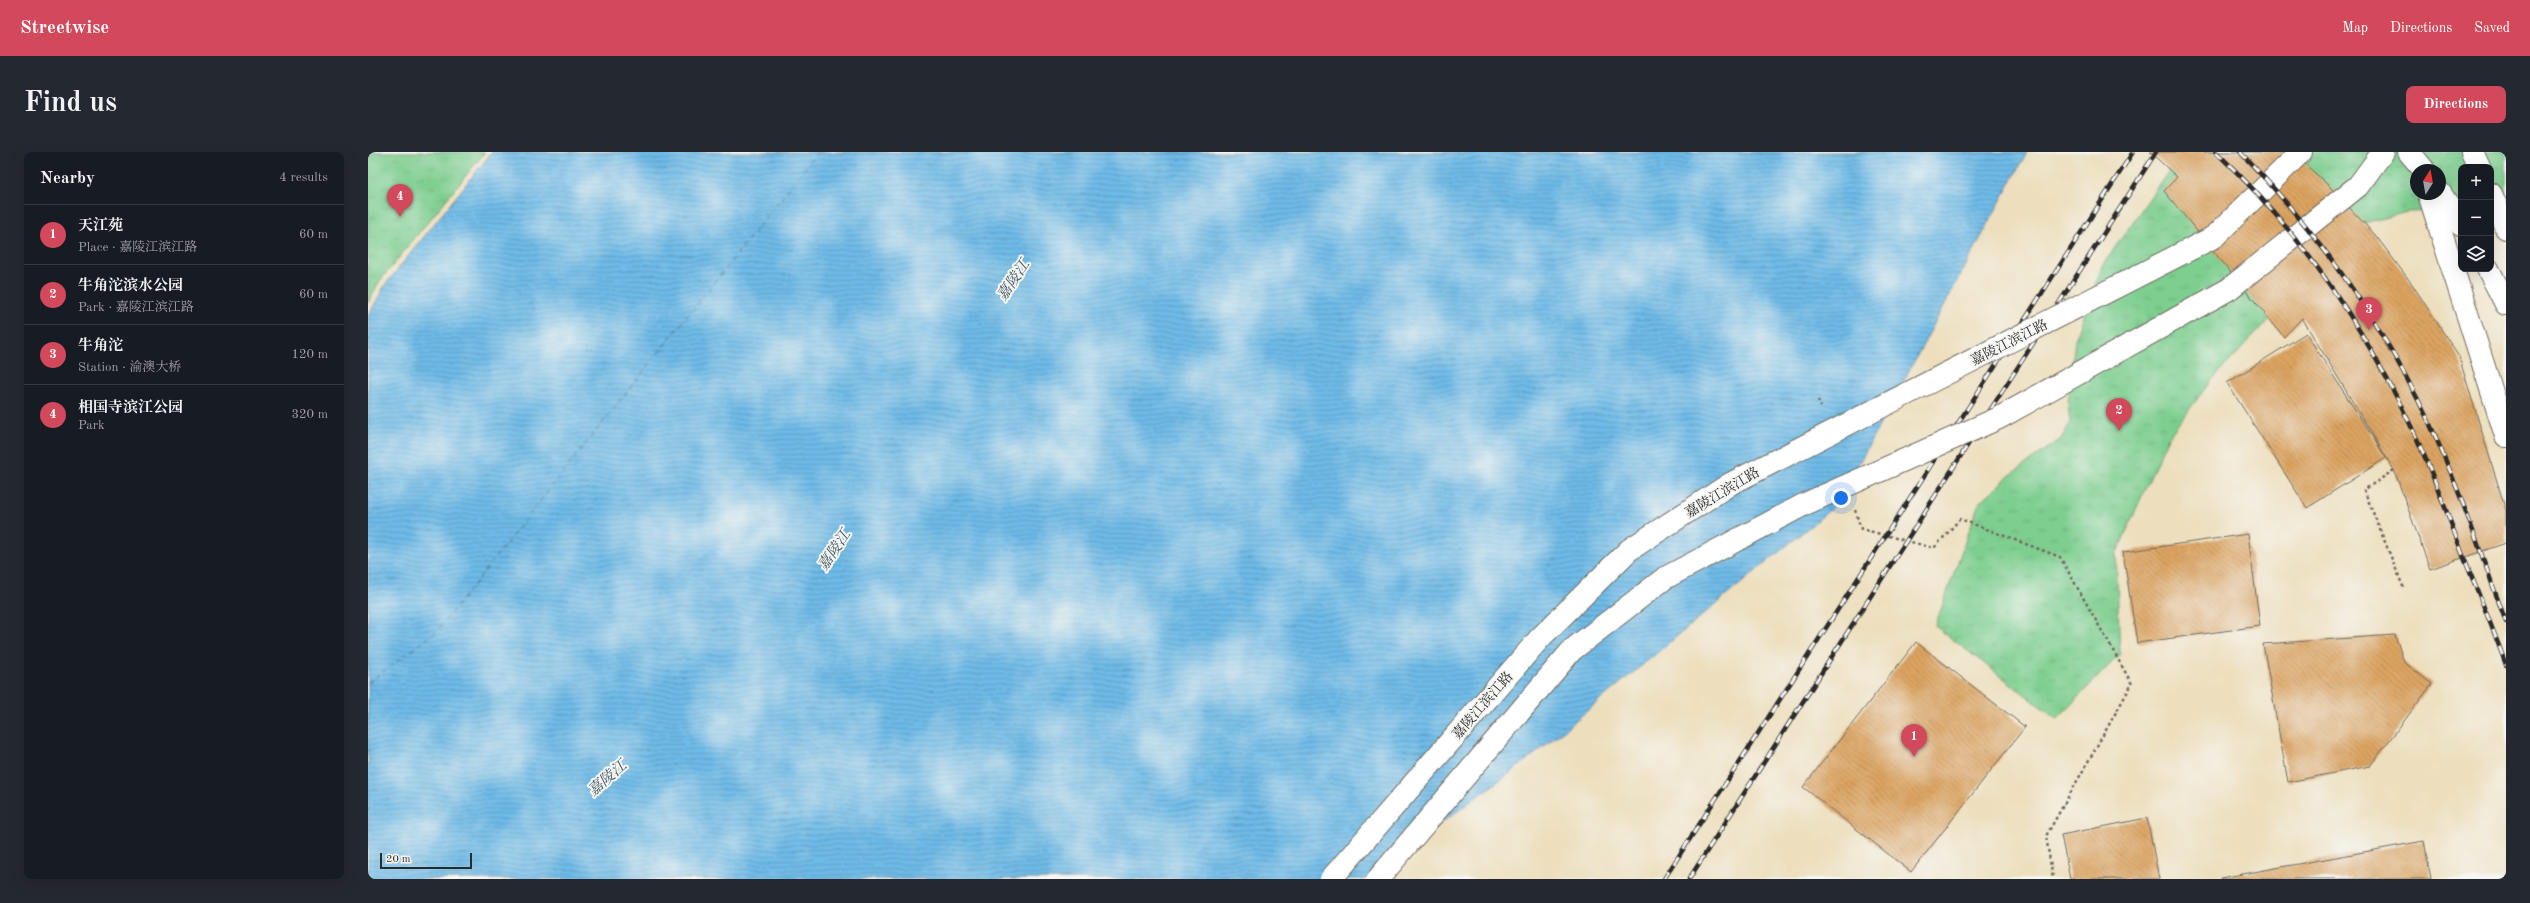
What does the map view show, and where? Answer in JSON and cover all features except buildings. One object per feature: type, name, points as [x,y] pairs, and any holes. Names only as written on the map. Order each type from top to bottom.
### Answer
[{"type":"main road","name":"嘉陵江滨江路","points":[[1331,879],[1540,638],[1629,550],[1730,484],[2214,237],[2302,152]]},
{"type":"main road","points":[[1378,879],[1572,650],[1664,578],[1804,504],[1999,418],[2229,289],[2358,186],[2384,152]]},
{"type":"main road","points":[[2472,152],[2478,164]]},
{"type":"main road","points":[[2431,200],[2506,436]]},
{"type":"main road","points":[[2445,200],[2458,220]]},
{"type":"main road","points":[[2494,200],[2506,227]]},
{"type":"main road","points":[[2490,272],[2506,304]]},
{"type":"path","points":[[1818,400],[1823,415]]},
{"type":"path","points":[[2394,470],[2364,490],[2404,590]]},
{"type":"path","points":[[1853,506],[1861,529],[1934,548],[1960,519],[2060,557],[2132,684],[2046,836],[2052,879]]},
{"type":"green space","points":[[368,152],[485,152],[379,282],[368,303]]},
{"type":"green space","points":[[2182,152],[2506,152],[2506,211],[2494,211],[2494,164],[2458,164],[2458,210],[2407,212],[2360,224],[2210,382],[2167,439],[2116,555],[2120,654],[2057,719],[1935,626],[1979,503],[2009,476],[2061,439],[2070,423],[2068,403],[2075,340],[2102,266]]},
{"type":"water","name":"嘉陵江","points":[[492,152],[2027,152],[1837,504],[1530,758],[1365,879],[368,879],[368,316],[385,285]]},
{"type":"ferry route","points":[[368,683],[436,632],[818,152]]},
{"type":"railway","points":[[1664,879],[2133,152]]},
{"type":"railway","points":[[1689,879],[2156,152]]},
{"type":"railway","points":[[2216,152],[2246,181],[2274,212],[2300,245],[2349,314],[2371,350],[2410,424],[2425,457],[2506,665]]},
{"type":"railway","points":[[2240,152],[2268,182],[2321,245],[2345,278],[2389,346],[2427,418],[2449,468],[2506,622]]},
{"type":"place","name":"相国寺滨江公园","points":[[400,217]]},
{"type":"place","name":"牛角沱","points":[[2369,330]]},
{"type":"place","name":"牛角沱滨水公园","points":[[2119,431]]},
{"type":"place","name":"天江苑","points":[[1914,757]]}]
